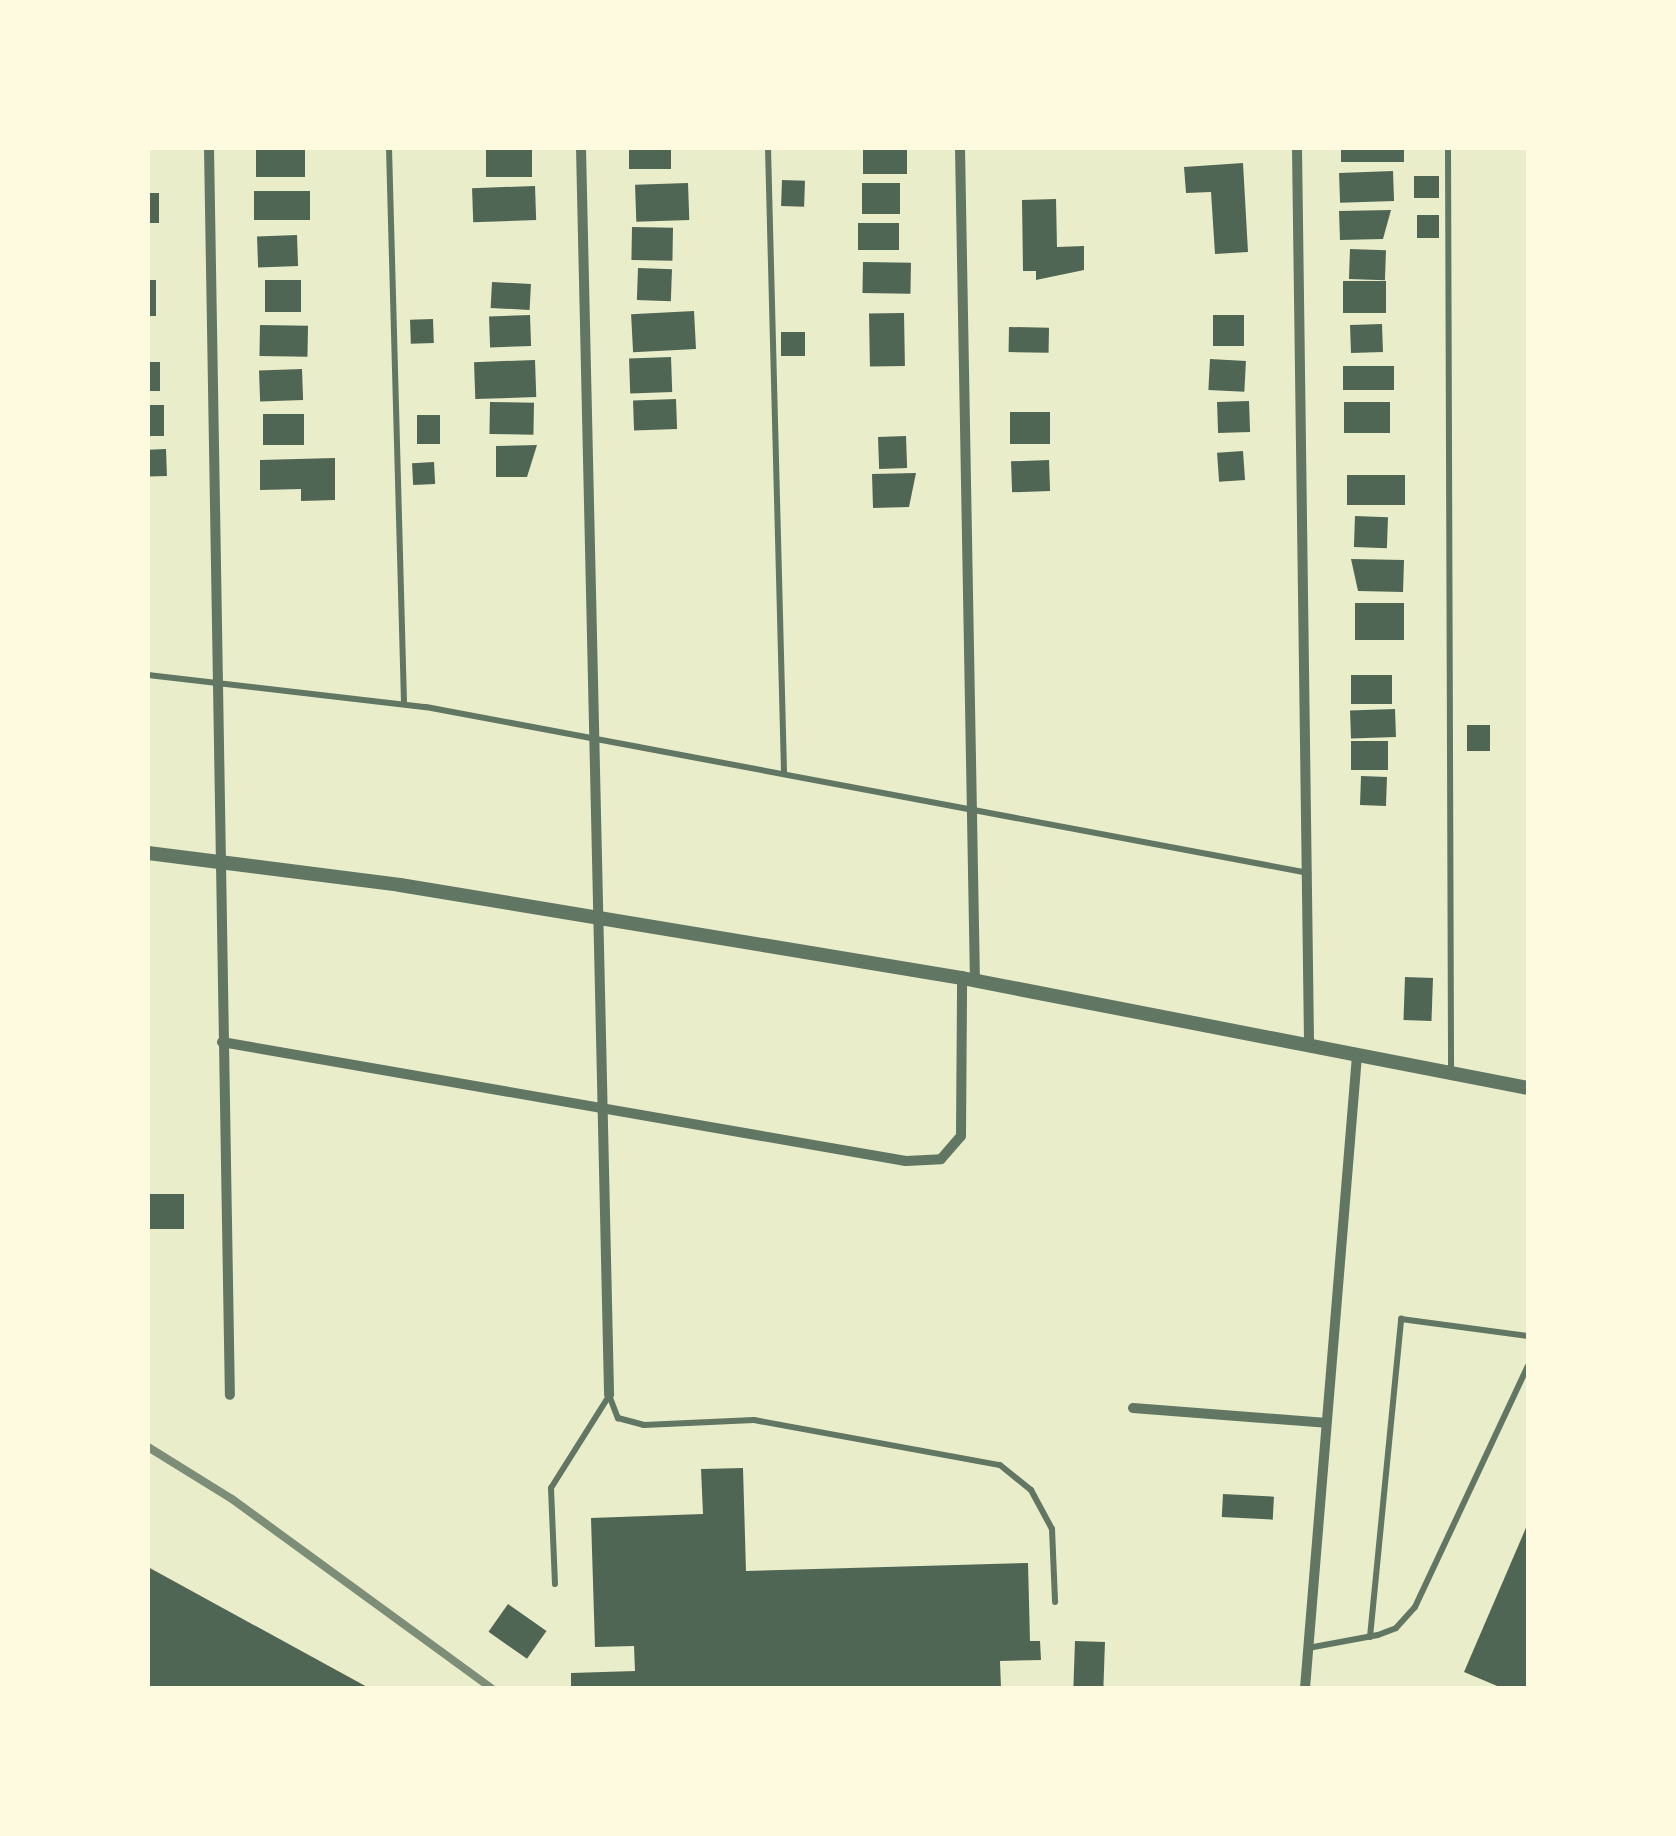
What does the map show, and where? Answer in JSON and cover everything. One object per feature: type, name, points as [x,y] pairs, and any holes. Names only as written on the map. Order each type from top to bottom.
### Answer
[{"type":"street","points":[[209,148],[230,1394]]},
{"type":"street","points":[[581,148],[610,1395]]},
{"type":"street","points":[[222,1042],[906,1160],[941,1159],[960,1136],[971,807],[960,148]]},
{"type":"street","points":[[1297,148],[1309,873],[1308,1044]]},
{"type":"street","points":[[148,853],[218,860],[968,979],[1528,1088]]},
{"type":"street","points":[[1305,1688],[1357,1055]]},
{"type":"street","points":[[1133,1408],[1326,1424]]},
{"type":"lane","points":[[389,148],[404,704]]},
{"type":"lane","points":[[768,148],[784,773]]},
{"type":"lane","points":[[1448,148],[1452,1073]]},
{"type":"lane","points":[[148,675],[404,704],[1309,873]]},
{"type":"lane","points":[[1370,1637],[1401,1319],[1528,1336]]},
{"type":"lane","points":[[1306,1648],[1370,1637],[1396,1628],[1416,1606],[1528,1366]]},
{"type":"lane","points":[[555,1584],[551,1488],[610,1395]]},
{"type":"lane","points":[[610,1395],[618,1418],[644,1425],[754,1420],[1000,1465],[1032,1490],[1052,1529],[1055,1602]]},
{"type":"building","points":[[256,148],[305,148],[305,177],[256,177]]},
{"type":"building","points":[[486,148],[532,148],[532,177],[486,177]]},
{"type":"building","points":[[629,148],[671,148],[671,169],[629,169]]},
{"type":"building","points":[[863,148],[907,148],[907,174],[863,174]]},
{"type":"building","points":[[1341,148],[1404,148],[1404,162],[1341,162]]},
{"type":"building","points":[[1243,163],[1248,252],[1215,254],[1211,192],[1186,193],[1184,167]]},
{"type":"building","points":[[1393,171],[1394,201],[1340,203],[1339,173]]},
{"type":"building","points":[[1414,176],[1439,176],[1439,198],[1414,198]]},
{"type":"building","points":[[782,180],[805,181],[804,207],[781,206]]},
{"type":"building","points":[[688,183],[689,220],[636,222],[635,185]]},
{"type":"building","points":[[862,183],[900,183],[900,214],[862,214]]},
{"type":"building","points":[[535,186],[536,220],[473,222],[472,188]]},
{"type":"building","points":[[254,191],[310,191],[310,220],[254,220]]},
{"type":"building","points":[[148,193],[159,193],[159,223],[148,223]]},
{"type":"building","points":[[1056,199],[1057,247],[1084,246],[1084,270],[1036,280],[1036,271],[1023,271],[1022,200]]},
{"type":"building","points":[[1391,210],[1383,239],[1340,240],[1339,211]]},
{"type":"building","points":[[1417,215],[1439,215],[1439,238],[1417,238]]},
{"type":"building","points":[[858,223],[899,223],[899,250],[858,250]]},
{"type":"building","points":[[632,227],[673,228],[672,261],[631,260]]},
{"type":"building","points":[[297,235],[298,266],[258,267],[257,236]]},
{"type":"building","points":[[1350,249],[1386,250],[1385,280],[1349,279]]},
{"type":"building","points":[[863,262],[911,263],[910,294],[862,293]]},
{"type":"building","points":[[638,268],[672,269],[671,301],[637,300]]},
{"type":"building","points":[[148,280],[156,280],[156,316],[148,316]]},
{"type":"building","points":[[265,280],[301,280],[301,312],[265,312]]},
{"type":"building","points":[[1343,281],[1386,281],[1386,313],[1343,313]]},
{"type":"building","points":[[492,282],[531,284],[530,310],[491,308]]},
{"type":"building","points":[[694,311],[696,349],[633,352],[631,314]]},
{"type":"building","points":[[904,313],[905,366],[870,367],[869,314]]},
{"type":"building","points":[[530,315],[531,346],[490,347],[489,316]]},
{"type":"building","points":[[1213,315],[1244,315],[1244,346],[1213,346]]},
{"type":"building","points":[[433,319],[434,343],[411,344],[410,320]]},
{"type":"building","points":[[1382,324],[1383,352],[1351,353],[1350,325]]},
{"type":"building","points":[[260,325],[308,326],[307,357],[259,356]]},
{"type":"building","points":[[1009,327],[1049,328],[1049,353],[1009,352]]},
{"type":"building","points":[[781,332],[805,332],[805,356],[781,356]]},
{"type":"building","points":[[671,357],[672,392],[630,393],[629,358]]},
{"type":"building","points":[[1210,359],[1246,361],[1244,392],[1208,390]]},
{"type":"building","points":[[535,360],[536,397],[475,399],[474,362]]},
{"type":"building","points":[[148,362],[160,362],[160,391],[148,391]]},
{"type":"building","points":[[1343,366],[1394,366],[1394,390],[1343,390]]},
{"type":"building","points":[[302,369],[303,400],[260,401],[259,371]]},
{"type":"building","points":[[676,399],[677,429],[634,430],[633,401]]},
{"type":"building","points":[[1249,401],[1250,432],[1218,433],[1217,402]]},
{"type":"building","points":[[490,402],[534,403],[533,435],[489,434]]},
{"type":"building","points":[[1344,402],[1390,402],[1390,433],[1344,433]]},
{"type":"building","points":[[148,405],[164,405],[164,436],[148,436]]},
{"type":"building","points":[[1010,412],[1050,412],[1050,444],[1010,444]]},
{"type":"building","points":[[263,414],[304,414],[304,445],[263,445]]},
{"type":"building","points":[[417,415],[440,415],[440,444],[417,444]]},
{"type":"building","points":[[906,436],[907,468],[879,469],[878,437]]},
{"type":"building","points":[[537,445],[527,477],[496,477],[496,446]]},
{"type":"building","points":[[166,449],[167,476],[149,477],[148,450]]},
{"type":"building","points":[[1243,451],[1245,480],[1219,482],[1217,453]]},
{"type":"building","points":[[335,458],[335,500],[301,501],[301,489],[260,490],[260,460]]},
{"type":"building","points":[[1049,460],[1050,491],[1012,492],[1011,461]]},
{"type":"building","points":[[434,462],[435,484],[413,485],[412,463]]},
{"type":"building","points":[[916,473],[909,507],[873,508],[872,474]]},
{"type":"building","points":[[1347,475],[1405,475],[1405,505],[1347,505]]},
{"type":"building","points":[[1355,516],[1388,517],[1387,548],[1354,547]]},
{"type":"building","points":[[1351,559],[1404,560],[1403,592],[1358,591]]},
{"type":"building","points":[[1355,603],[1404,603],[1404,640],[1355,640]]},
{"type":"building","points":[[1351,675],[1392,675],[1392,704],[1351,704]]},
{"type":"building","points":[[1395,709],[1396,737],[1351,739],[1350,711]]},
{"type":"building","points":[[1467,725],[1490,725],[1490,751],[1467,751]]},
{"type":"building","points":[[1351,741],[1388,741],[1388,770],[1351,770]]},
{"type":"building","points":[[1361,776],[1387,777],[1386,806],[1360,805]]},
{"type":"building","points":[[1405,977],[1433,978],[1431,1021],[1403,1020]]},
{"type":"building","points":[[148,1194],[184,1194],[184,1229],[148,1229]]},
{"type":"building","points":[[743,1468],[746,1571],[1028,1563],[1030,1641],[1040,1641],[1041,1660],[1000,1661],[1001,1688],[571,1688],[571,1673],[635,1671],[634,1646],[595,1647],[591,1518],[703,1514],[701,1469]]},
{"type":"building","points":[[1223,1494],[1274,1497],[1273,1520],[1222,1517]]},
{"type":"building","points":[[1528,1523],[1528,1688],[1502,1688],[1464,1672]]},
{"type":"building","points":[[148,1567],[369,1688],[148,1688]]},
{"type":"building","points":[[508,1604],[547,1631],[527,1659],[488,1632]]},
{"type":"building","points":[[1075,1641],[1105,1642],[1103,1688],[1073,1688]]},
{"type":"railway","points":[[148,1447],[232,1499],[491,1688]]}]
